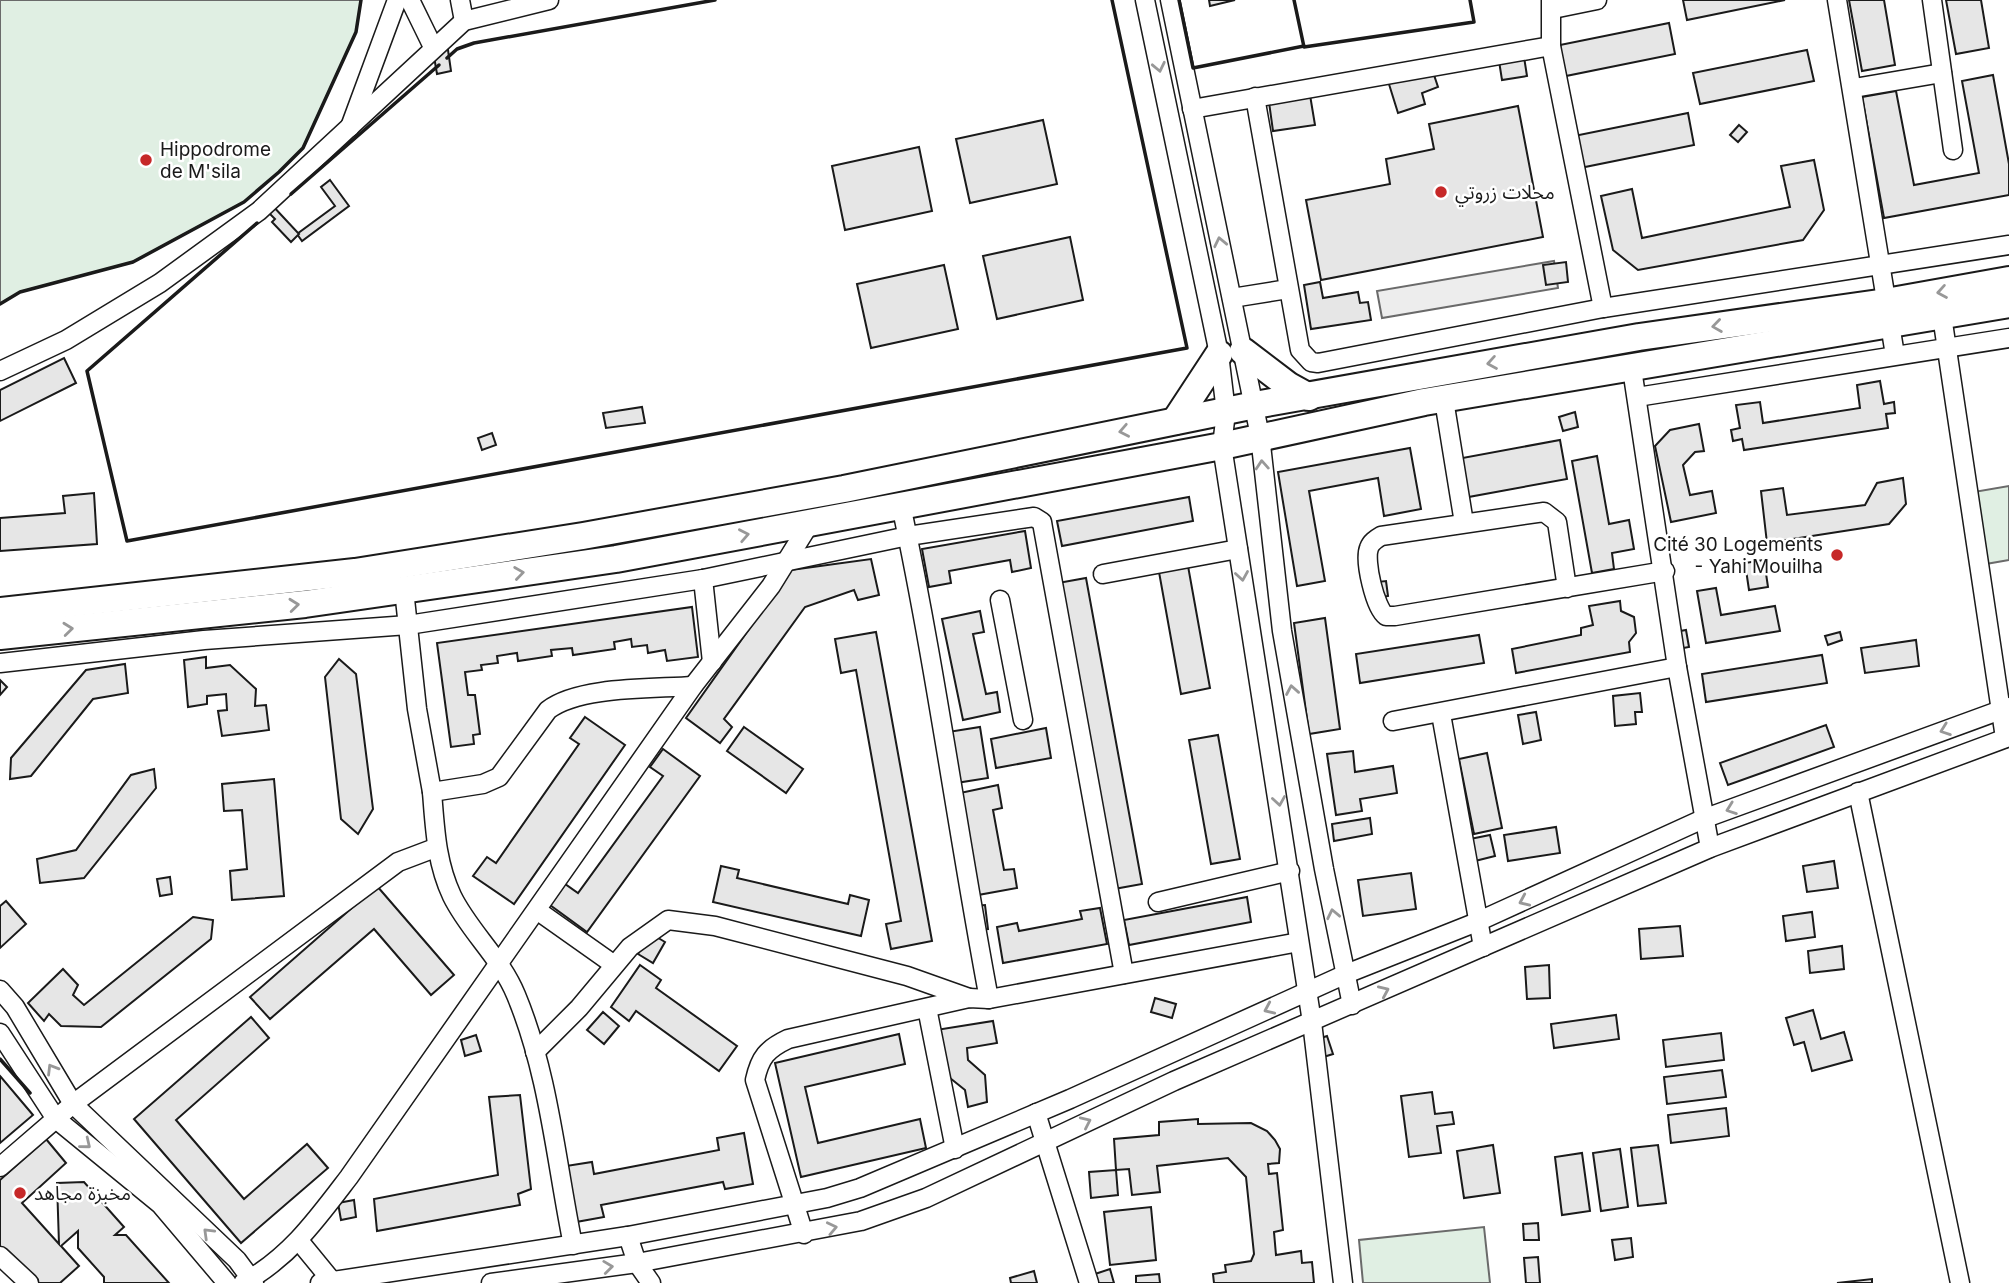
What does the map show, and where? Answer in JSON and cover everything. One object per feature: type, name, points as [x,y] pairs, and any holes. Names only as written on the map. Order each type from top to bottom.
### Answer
[{"type":"main road","points":[[0,636],[305,604],[616,559],[1222,446],[1434,401],[1632,369],[1889,314],[2009,280]]},
{"type":"main road","points":[[0,611],[355,572],[583,536],[844,489],[1255,405],[1639,337],[1889,314],[1942,316],[2009,304]]},
{"type":"main road","points":[[1175,421],[1231,353],[1309,397]]},
{"type":"street","points":[[350,127],[397,0]]},
{"type":"street","points":[[410,0],[433,47]]},
{"type":"street","points":[[460,0],[464,21]]},
{"type":"street","points":[[0,371],[66,340],[160,283],[260,211],[379,103],[433,47],[464,21],[549,0]]},
{"type":"street","points":[[1144,0],[1231,353],[1255,405],[1282,631],[1352,1005]]},
{"type":"street","points":[[1170,0],[1232,298],[1231,353],[1222,446],[1312,1022],[1343,1283]]},
{"type":"street","points":[[1597,0],[1552,4],[1551,46],[1603,308]]},
{"type":"street","points":[[1838,0],[1895,355]]},
{"type":"street","points":[[1932,0],[1953,150]]},
{"type":"street","points":[[1192,109],[1551,46]]},
{"type":"street","points":[[1854,89],[1942,73]]},
{"type":"street","points":[[1255,97],[1300,350],[1311,362],[1416,346],[1603,308],[2009,245]]},
{"type":"street","points":[[1232,298],[1288,289]]},
{"type":"street","points":[[491,1283],[637,1263],[860,1222],[926,1198],[1174,1081],[1710,848],[2007,737],[1942,316]]},
{"type":"street","points":[[1637,397],[2009,338]]},
{"type":"street","points":[[1416,346],[1421,376],[1434,401],[1464,523]]},
{"type":"street","points":[[1632,369],[1665,572],[1677,667],[1710,848]]},
{"type":"street","points":[[901,505],[924,612],[957,824],[989,999]]},
{"type":"street","points":[[1567,588],[1557,522],[1553,515],[1544,512],[1375,539],[1367,554],[1380,611],[1395,616],[1567,588],[1665,572]]},
{"type":"street","points":[[0,663],[204,640],[408,625],[703,579],[788,558],[1030,517],[1042,522],[1124,974]]},
{"type":"street","points":[[0,990],[15,1007],[73,1104],[237,1260],[249,1281],[300,1242],[538,911],[693,686],[771,586],[810,523]]},
{"type":"street","points":[[1103,574],[1238,549]]},
{"type":"street","points":[[703,579],[712,662]]},
{"type":"street","points":[[404,590],[417,709],[432,792],[435,848],[453,896],[500,964],[516,995],[535,1052],[573,1245]]},
{"type":"street","points":[[1000,600],[1023,720]]},
{"type":"street","points":[[1393,721],[1677,667]]},
{"type":"street","points":[[432,792],[483,784],[499,777],[548,710],[558,702],[586,695],[693,686]]},
{"type":"street","points":[[300,1242],[326,1282],[628,1236],[827,1198],[860,1188],[955,1149],[1346,974],[1477,922],[1703,819],[2004,708]]},
{"type":"street","points":[[1441,714],[1483,947]]},
{"type":"street","points":[[1858,792],[1960,1283]]},
{"type":"street","points":[[0,1167],[73,1104],[398,862],[435,848]]},
{"type":"street","points":[[1158,902],[1290,871]]},
{"type":"street","points":[[538,911],[613,964]]},
{"type":"street","points":[[535,1052],[579,1008],[629,947],[668,920],[715,926],[907,976],[969,998]]},
{"type":"street","points":[[804,1234],[755,1080],[759,1062],[769,1048],[788,1039],[969,998],[989,999],[1299,942]]},
{"type":"street","points":[[927,1008],[955,1149]]},
{"type":"street","points":[[0,1033],[56,1119],[160,1204],[227,1283]]},
{"type":"street","points":[[1036,1113],[1089,1283]]},
{"type":"street","points":[[628,1236],[637,1263],[651,1283]]},
{"type":"street","points":[[0,1256],[29,1283]]},
{"type":"green space","name":"Hippodrome de M'sila","points":[[0,0],[361,0],[356,32],[303,148],[244,202],[133,262],[20,292],[0,304]]},
{"type":"green space","points":[[2009,486],[2009,560],[1980,565],[1968,493]]},
{"type":"green space","points":[[1484,1227],[1490,1283],[1363,1283],[1359,1240]]},
{"type":"shaded area","points":[[1554,261],[1558,288],[1382,318],[1377,291]]},
{"type":"building","points":[[1209,0],[1235,0],[1210,6]]},
{"type":"building","points":[[1683,0],[1785,0],[1687,20]]},
{"type":"building","points":[[1849,0],[1884,0],[1895,65],[1862,71]]},
{"type":"building","points":[[1946,0],[1981,0],[1989,48],[1956,54]]},
{"type":"building","points":[[1669,23],[1675,54],[1561,77],[1555,46]]},
{"type":"building","points":[[447,43],[451,71],[437,74],[432,45]]},
{"type":"building","points":[[1807,50],[1814,81],[1700,104],[1693,73]]},
{"type":"building","points":[[1524,57],[1527,76],[1502,80],[1499,61]]},
{"type":"building","points":[[1431,66],[1438,87],[1422,93],[1425,104],[1398,113],[1388,81]]},
{"type":"building","points":[[1993,75],[2009,164],[2009,195],[1884,218],[1862,97],[1896,91],[1914,185],[1979,173],[1962,81]]},
{"type":"building","points":[[1309,89],[1315,125],[1273,131],[1268,95]]},
{"type":"building","name":"محلات زروتي","points":[[1518,106],[1543,237],[1321,280],[1306,200],[1390,184],[1386,159],[1434,149],[1429,124]]},
{"type":"building","points":[[1688,113],[1694,145],[1580,168],[1574,136]]},
{"type":"building","points":[[1043,120],[1057,184],[970,203],[956,139]]},
{"type":"building","points":[[1739,125],[1747,132],[1738,142],[1730,135]]},
{"type":"building","points":[[919,147],[932,211],[845,230],[832,166]]},
{"type":"building","points":[[1814,160],[1824,210],[1803,240],[1638,270],[1613,250],[1601,196],[1632,189],[1642,238],[1790,207],[1781,166]]},
{"type":"building","points":[[330,180],[349,206],[302,241],[297,234],[335,206],[321,187]]},
{"type":"building","points":[[271,204],[299,234],[291,242],[272,222],[275,219],[266,210]]},
{"type":"building","points":[[1070,237],[1083,300],[997,319],[983,256]]},
{"type":"building","points":[[1566,262],[1568,282],[1546,285],[1543,265]]},
{"type":"building","points":[[944,265],[958,329],[871,348],[857,284]]},
{"type":"building","points":[[1320,282],[1323,298],[1358,292],[1360,303],[1368,302],[1371,320],[1311,329],[1304,285]]},
{"type":"building","points":[[64,358],[76,383],[0,421],[0,390]]},
{"type":"building","points":[[1880,381],[1884,404],[1894,402],[1895,413],[1886,414],[1888,428],[1744,450],[1742,439],[1733,441],[1731,430],[1740,428],[1736,405],[1760,402],[1763,423],[1860,408],[1857,385]]},
{"type":"building","points":[[642,407],[645,423],[606,428],[603,413]]},
{"type":"building","points":[[1575,412],[1578,427],[1563,431],[1559,417]]},
{"type":"building","points":[[1699,424],[1704,451],[1695,452],[1683,465],[1690,495],[1712,491],[1716,513],[1671,522],[1655,446],[1670,430]]},
{"type":"building","points":[[492,433],[496,445],[482,450],[478,438]]},
{"type":"building","points":[[1560,440],[1567,479],[1463,498],[1457,459]]},
{"type":"building","points":[[1410,448],[1421,509],[1384,516],[1378,478],[1309,491],[1325,581],[1297,586],[1278,472]]},
{"type":"building","points":[[1597,456],[1609,524],[1629,520],[1634,549],[1612,553],[1614,569],[1592,573],[1572,461]]},
{"type":"building","points":[[1903,478],[1906,504],[1889,524],[1767,543],[1761,491],[1783,488],[1787,515],[1865,505],[1877,483]]},
{"type":"building","points":[[94,493],[97,544],[0,551],[0,518],[65,513],[63,496]]},
{"type":"building","points":[[1189,497],[1193,521],[1062,546],[1057,521]]},
{"type":"building","points":[[1025,531],[1031,568],[1012,572],[1010,560],[949,571],[951,583],[929,587],[922,549]]},
{"type":"building","points":[[871,559],[879,595],[858,600],[854,590],[805,607],[724,719],[732,727],[720,743],[686,718],[791,570]]},
{"type":"building","points":[[1764,560],[1768,587],[1749,590],[1745,563]]},
{"type":"building","points":[[1188,566],[1210,688],[1181,694],[1159,572]]},
{"type":"building","points":[[1086,578],[1142,884],[1114,889],[1058,583]]},
{"type":"building","points":[[1386,581],[1388,596],[1371,599],[1368,583]]},
{"type":"building","points":[[1716,588],[1721,615],[1775,606],[1780,631],[1706,643],[1697,591]]},
{"type":"building","points":[[1620,601],[1621,611],[1634,617],[1636,633],[1629,642],[1630,652],[1516,673],[1512,649],[1581,635],[1581,628],[1593,625],[1589,606]]},
{"type":"building","points":[[692,607],[698,657],[667,661],[665,650],[648,653],[647,645],[632,647],[631,639],[614,642],[615,649],[573,655],[572,648],[551,650],[552,656],[518,661],[517,653],[497,656],[498,663],[481,665],[482,670],[465,672],[468,695],[475,695],[480,734],[473,735],[474,744],[451,747],[437,643]]},
{"type":"building","points":[[980,611],[984,632],[973,634],[986,694],[997,692],[1000,712],[963,720],[942,619]]},
{"type":"building","points":[[1325,618],[1340,729],[1309,734],[1294,623]]},
{"type":"building","points":[[1686,630],[1689,647],[1672,650],[1669,633]]},
{"type":"building","points":[[876,632],[932,941],[891,949],[886,924],[901,921],[856,670],[841,673],[835,639]]},
{"type":"building","points":[[1840,632],[1842,640],[1828,645],[1825,636]]},
{"type":"building","points":[[1479,635],[1484,663],[1360,683],[1356,654]]},
{"type":"building","points":[[1916,640],[1919,666],[1865,673],[1861,648]]},
{"type":"building","points":[[1822,655],[1827,683],[1706,702],[1702,674]]},
{"type":"building","points":[[206,657],[206,668],[230,665],[256,689],[255,706],[266,705],[269,730],[222,736],[218,711],[227,710],[226,694],[207,696],[207,704],[188,707],[184,660]]},
{"type":"building","points":[[339,659],[356,674],[373,809],[358,834],[341,819],[325,677]]},
{"type":"building","points":[[125,664],[128,693],[93,699],[31,776],[10,779],[11,758],[86,670]]},
{"type":"building","points":[[0,680],[7,687],[0,695]]},
{"type":"building","points":[[1640,693],[1642,712],[1635,712],[1636,724],[1615,726],[1613,696]]},
{"type":"building","points":[[1536,712],[1541,740],[1523,744],[1518,715]]},
{"type":"building","points":[[585,717],[625,745],[514,904],[473,876],[487,857],[496,863],[579,744],[570,738]]},
{"type":"building","points":[[1826,725],[1834,747],[1728,785],[1720,763]]},
{"type":"building","points":[[744,727],[803,769],[786,793],[727,751]]},
{"type":"building","points":[[980,727],[988,778],[956,783],[948,732]]},
{"type":"building","points":[[1046,728],[1051,758],[996,768],[991,739]]},
{"type":"building","points":[[1218,735],[1240,859],[1211,864],[1189,740]]},
{"type":"building","points":[[663,749],[700,776],[587,932],[550,905],[565,884],[578,893],[663,776],[650,767]]},
{"type":"building","points":[[1353,751],[1355,772],[1393,766],[1397,793],[1360,799],[1362,811],[1336,815],[1327,754]]},
{"type":"building","points":[[1487,753],[1502,828],[1474,834],[1459,759]]},
{"type":"building","points":[[154,769],[156,788],[84,878],[40,883],[37,859],[76,850],[131,775]]},
{"type":"building","points":[[274,779],[284,896],[232,900],[230,871],[247,869],[242,810],[224,811],[222,784]]},
{"type":"building","points":[[998,785],[1002,808],[993,810],[1004,870],[1014,869],[1017,888],[978,895],[960,793]]},
{"type":"building","points":[[1370,818],[1372,834],[1334,841],[1332,824]]},
{"type":"building","points":[[1556,827],[1560,853],[1508,861],[1504,835]]},
{"type":"building","points":[[1490,835],[1495,856],[1475,861],[1470,839]]},
{"type":"building","points":[[1834,861],[1838,888],[1807,892],[1803,866]]},
{"type":"building","points":[[721,866],[739,870],[737,878],[848,904],[850,895],[869,900],[861,936],[713,902]]},
{"type":"building","points":[[1411,873],[1416,909],[1363,916],[1358,880]]},
{"type":"building","points":[[170,877],[172,894],[160,896],[157,879]]},
{"type":"building","points":[[377,886],[454,975],[431,995],[374,929],[270,1019],[250,997]]},
{"type":"building","points":[[1247,897],[1251,922],[1129,945],[1124,920]]},
{"type":"building","points":[[6,901],[26,924],[0,948],[0,906]]},
{"type":"building","points":[[985,905],[988,929],[977,930],[974,906]]},
{"type":"building","points":[[1100,908],[1107,944],[1003,963],[997,927],[1017,923],[1019,931],[1082,919],[1080,911]]},
{"type":"building","points":[[1812,912],[1815,937],[1786,941],[1783,916]]},
{"type":"building","points":[[193,917],[213,920],[211,939],[101,1027],[61,1026],[49,1014],[44,1021],[28,1003],[63,969],[78,985],[73,995],[84,1005]]},
{"type":"building","points":[[1680,926],[1683,956],[1641,959],[1639,929]]},
{"type":"building","points":[[650,933],[665,942],[653,963],[638,954]]},
{"type":"building","points":[[1842,946],[1844,969],[1810,973],[1808,951]]},
{"type":"building","points":[[640,965],[661,980],[656,988],[737,1046],[719,1071],[636,1011],[629,1021],[611,1007]]},
{"type":"building","points":[[1549,965],[1550,998],[1527,999],[1525,967]]},
{"type":"building","points":[[1155,998],[1176,1004],[1172,1018],[1151,1012]]},
{"type":"building","points":[[1813,1010],[1821,1039],[1844,1032],[1852,1060],[1812,1071],[1804,1042],[1794,1045],[1786,1018]]},
{"type":"building","points":[[603,1012],[619,1026],[604,1044],[587,1030]]},
{"type":"building","points":[[1616,1015],[1619,1039],[1554,1048],[1551,1024]]},
{"type":"building","points":[[251,1017],[269,1038],[176,1120],[244,1199],[307,1144],[328,1168],[241,1243],[134,1119]]},
{"type":"building","points":[[993,1021],[997,1043],[967,1048],[968,1060],[985,1075],[987,1102],[968,1107],[965,1090],[945,1074],[936,1030]]},
{"type":"building","points":[[1721,1033],[1724,1060],[1666,1067],[1663,1040]]},
{"type":"building","points":[[899,1034],[905,1064],[805,1087],[818,1143],[920,1119],[926,1148],[801,1177],[775,1063]]},
{"type":"building","points":[[476,1035],[481,1051],[465,1056],[461,1040]]},
{"type":"building","points":[[1327,1036],[1333,1054],[1317,1059],[1312,1041]]},
{"type":"building","points":[[1722,1070],[1726,1097],[1667,1104],[1664,1077]]},
{"type":"building","points":[[0,1076],[33,1115],[0,1143]]},
{"type":"building","points":[[1432,1092],[1435,1114],[1452,1112],[1454,1124],[1437,1126],[1441,1153],[1409,1157],[1401,1096]]},
{"type":"building","points":[[520,1095],[531,1189],[518,1194],[520,1205],[377,1231],[374,1199],[498,1175],[489,1097]]},
{"type":"building","points":[[1726,1108],[1729,1136],[1671,1143],[1668,1115]]},
{"type":"building","points":[[1198,1119],[1198,1124],[1251,1123],[1267,1131],[1275,1140],[1280,1149],[1279,1163],[1268,1164],[1269,1174],[1277,1173],[1283,1230],[1274,1232],[1276,1255],[1301,1251],[1302,1263],[1312,1262],[1314,1283],[1214,1283],[1213,1274],[1226,1272],[1225,1265],[1251,1261],[1254,1254],[1246,1177],[1228,1158],[1157,1166],[1160,1192],[1132,1195],[1129,1169],[1116,1170],[1114,1139],[1159,1135],[1159,1122]]},
{"type":"building","points":[[744,1133],[753,1184],[725,1189],[723,1182],[601,1205],[604,1217],[576,1222],[566,1166],[592,1162],[594,1174],[719,1150],[717,1138]]},
{"type":"building","points":[[46,1139],[66,1163],[22,1203],[59,1244],[57,1183],[84,1182],[124,1227],[115,1235],[126,1235],[169,1283],[104,1283],[104,1277],[78,1248],[78,1231],[61,1246],[79,1266],[60,1283],[21,1283],[0,1260],[0,1180]]},
{"type":"building","points":[[1493,1145],[1500,1193],[1464,1198],[1457,1151]]},
{"type":"building","points":[[1658,1145],[1666,1203],[1638,1206],[1631,1148]]},
{"type":"building","points":[[1620,1149],[1628,1207],[1601,1211],[1593,1153]]},
{"type":"building","points":[[1582,1153],[1590,1211],[1562,1215],[1555,1157]]},
{"type":"building","points":[[1116,1170],[1118,1195],[1091,1198],[1089,1172]]},
{"type":"building","points":[[354,1200],[356,1217],[341,1220],[338,1203]]},
{"type":"building","points":[[1151,1207],[1156,1260],[1110,1265],[1104,1212]]},
{"type":"building","points":[[1538,1223],[1539,1240],[1524,1240],[1523,1224]]},
{"type":"building","points":[[1631,1238],[1633,1257],[1615,1260],[1612,1240]]},
{"type":"building","points":[[1538,1257],[1540,1283],[1526,1283],[1524,1258]]},
{"type":"building","points":[[1110,1269],[1114,1283],[1097,1283],[1095,1274]]},
{"type":"building","points":[[1034,1271],[1037,1283],[1011,1283],[1010,1278]]},
{"type":"building","points":[[1159,1274],[1160,1283],[1136,1283],[1136,1276]]},
{"type":"building","points":[[1872,1279],[1872,1283],[1837,1283]]},
{"type":"wall","points":[[0,304],[20,292],[133,262],[244,202],[303,148],[356,32],[361,0]]},
{"type":"wall","points":[[447,58],[457,49],[474,43],[715,0]]},
{"type":"wall","points":[[257,223],[87,371],[127,541],[1187,348],[1112,0]]},
{"type":"wall","points":[[1179,0],[1193,68],[1304,46]]},
{"type":"wall","points":[[1294,0],[1304,47],[1474,22],[1470,0]]},
{"type":"wall","points":[[291,194],[439,65]]},
{"type":"wall","points":[[0,1059],[30,1093]]},
{"type":"place","name":"Hippodrome de M'sila","points":[[146,160]]},
{"type":"place","name":"محلات زروتي","points":[[1441,192]]},
{"type":"place","name":"Cité 30 Logements - Yahi Mouilha","points":[[1837,555]]},
{"type":"place","name":"مخبزة مجاهد","points":[[20,1193]]}]
